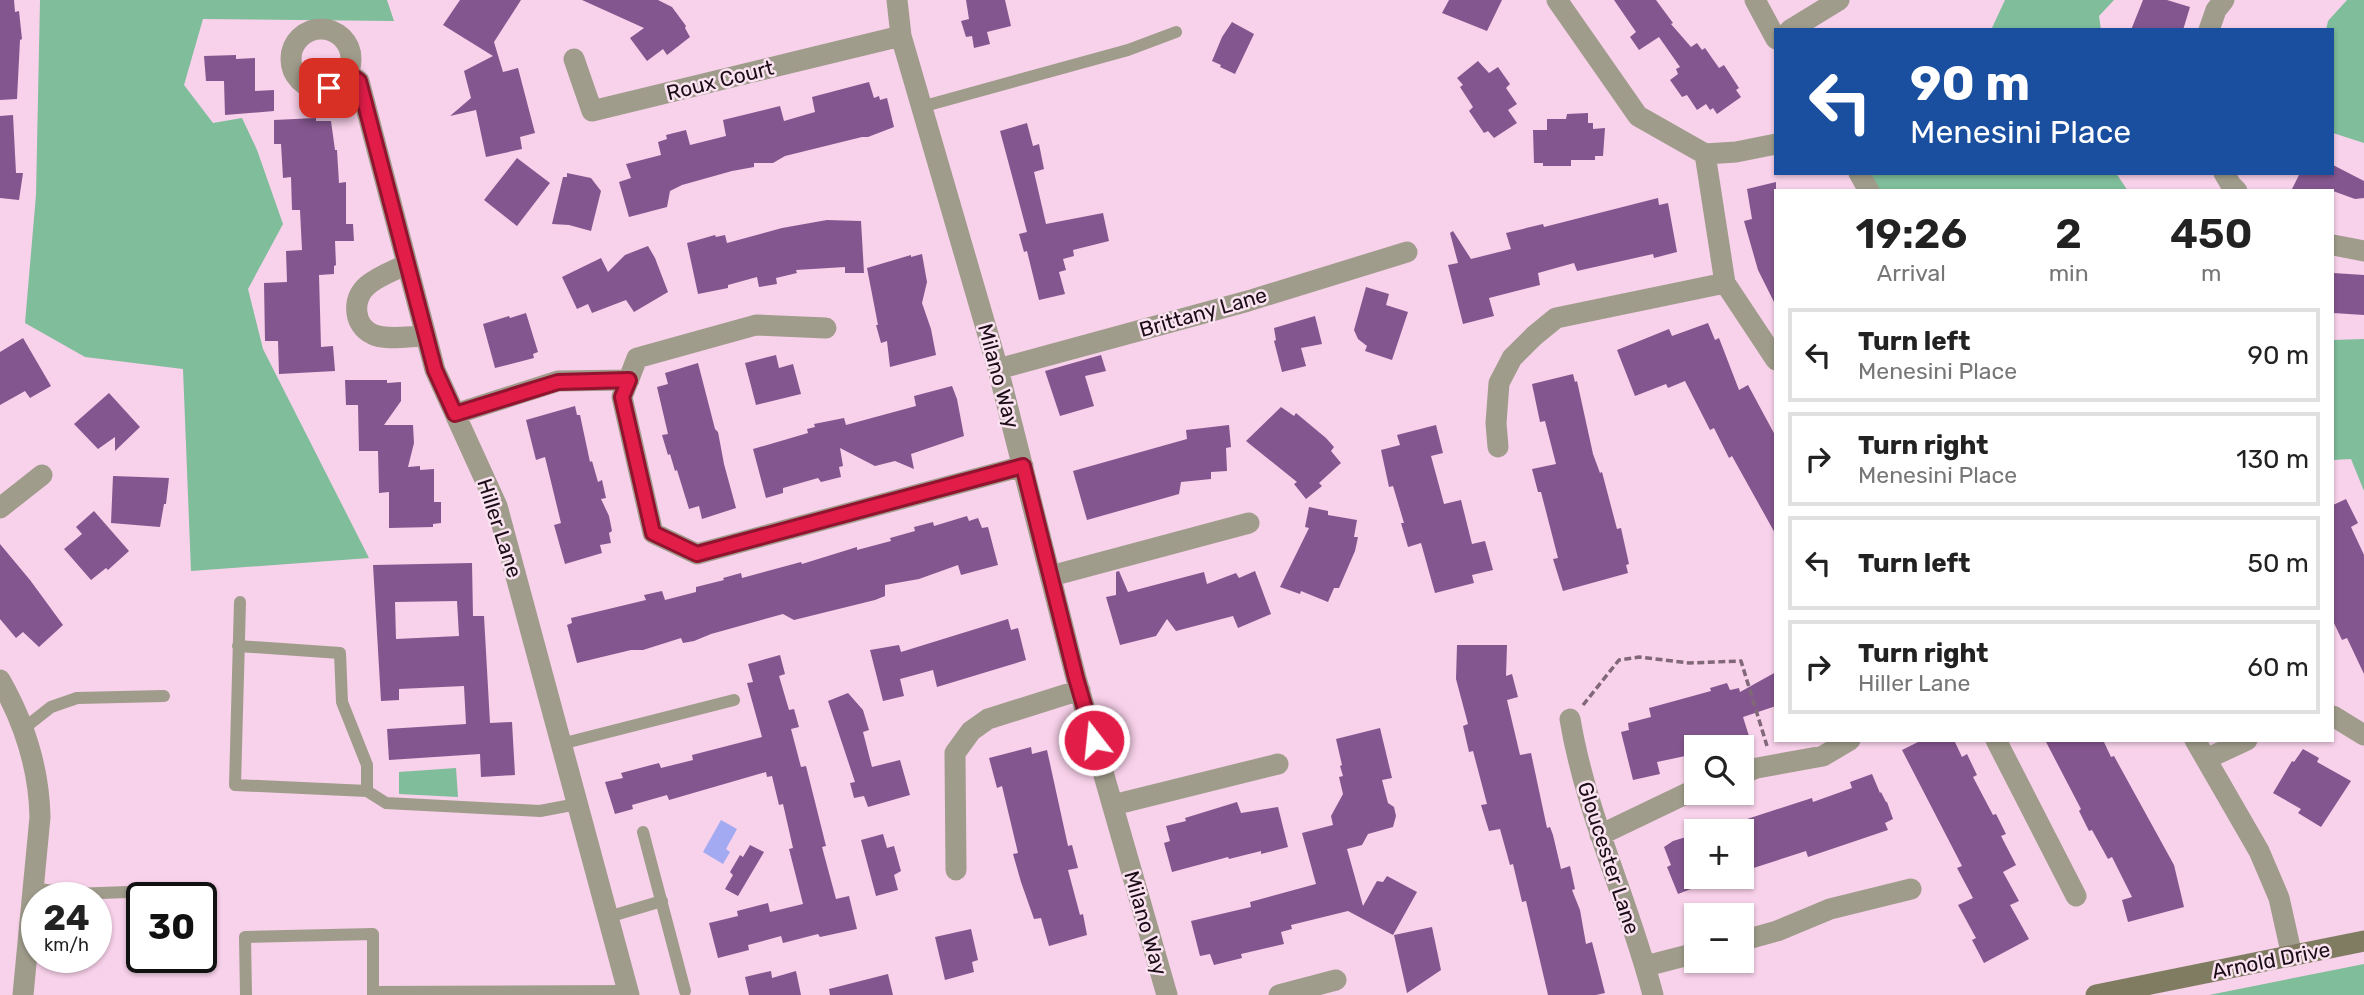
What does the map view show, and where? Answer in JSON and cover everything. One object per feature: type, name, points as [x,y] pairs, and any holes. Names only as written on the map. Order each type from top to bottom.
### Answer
[{"type":"street","name":"Milano Way","points":[[897,0],[901,36],[998,369],[1080,690],[1167,995]]},
{"type":"street","points":[[1557,0],[1638,116],[1705,154],[1736,152],[1774,144]]},
{"type":"street","points":[[1755,0],[1774,34]]},
{"type":"street","points":[[1793,28],[1839,0]]},
{"type":"street","points":[[2210,28],[2216,10],[2224,0]]},
{"type":"street","name":"Roux Court","points":[[574,59],[592,111],[901,36]]},
{"type":"street","name":"Hiller Lane","points":[[348,73],[359,81],[435,370],[497,506],[628,993]]},
{"type":"street","points":[[1705,154],[1725,283],[1774,357]]},
{"type":"street","points":[[2334,244],[2364,251]]},
{"type":"street","name":"Brittany Lane","points":[[998,369],[1248,300],[1407,252]]},
{"type":"street","points":[[407,264],[371,282],[360,292],[356,304],[358,318],[364,328],[373,335],[426,336]]},
{"type":"street","points":[[1498,447],[1496,423],[1499,383],[1512,358],[1534,335],[1556,318],[1725,283]]},
{"type":"street","points":[[826,328],[756,325],[637,358],[622,397],[653,533],[697,554],[1023,466]]},
{"type":"street","points":[[455,414],[558,382],[629,380]]},
{"type":"street","points":[[0,508],[42,475]]},
{"type":"street","points":[[1051,576],[1249,523]]},
{"type":"street","points":[[0,680],[32,753],[40,794],[34,882]]},
{"type":"street","points":[[956,870],[955,753],[971,732],[988,719],[1080,690]]},
{"type":"street","points":[[2334,717],[2364,735]]},
{"type":"street","name":"Gloucester Lane","points":[[1570,719],[1577,761],[1646,966],[1653,995]]},
{"type":"street","points":[[1754,770],[1823,756],[1847,742]]},
{"type":"street","points":[[1997,742],[2076,896]]},
{"type":"street","points":[[2196,742],[2259,851],[2279,898],[2292,956]]},
{"type":"street","points":[[2206,759],[2243,742]]},
{"type":"street","points":[[1113,805],[1278,764]]},
{"type":"street","points":[[1600,835],[1684,795]]},
{"type":"street","points":[[1754,937],[1830,909],[1910,889]]},
{"type":"street","name":"Arnold Drive","points":[[2096,995],[2364,941]]},
{"type":"street","points":[[1646,966],[1684,956]]},
{"type":"street","points":[[23,995],[25,973]]},
{"type":"street","points":[[1279,995],[1336,979]]},
{"type":"lane","points":[[921,107],[1128,50],[1176,32]]},
{"type":"lane","points":[[240,602],[234,786],[367,791],[387,803],[540,811],[578,804]]},
{"type":"lane","points":[[238,646],[340,653],[342,702],[367,765],[367,791]]},
{"type":"lane","points":[[23,729],[51,707],[77,698],[164,696]]},
{"type":"lane","points":[[561,744],[734,699]]},
{"type":"lane","points":[[643,832],[685,991]]},
{"type":"lane","points":[[608,917],[662,901]]},
{"type":"lane","points":[[246,995],[245,937],[373,934],[373,994],[628,993]]},
{"type":"path","points":[[1570,719],[1619,660],[1639,657],[1689,663],[1741,662],[1773,765]]},
{"type":"green space","points":[[40,0],[387,0],[394,21],[203,19],[184,85],[213,123],[242,118],[257,150],[283,224],[248,289],[263,349],[369,558],[191,571],[183,369],[85,357],[25,323],[36,195]]},
{"type":"green space","points":[[2005,0],[2114,0],[2099,16],[2101,28],[1992,28]]},
{"type":"green space","points":[[2347,0],[2364,0],[2364,143],[2334,133],[2334,28],[2326,28],[2328,21]]},
{"type":"green space","points":[[1860,175],[2117,175],[2127,189],[1868,189]]},
{"type":"green space","points":[[2364,339],[2364,491],[2351,459],[2334,460],[2334,340]]},
{"type":"green space","points":[[456,768],[458,797],[399,794],[399,772]]},
{"type":"green space","points":[[2364,964],[2364,995],[2209,995]]},
{"type":"water","points":[[721,820],[737,829],[726,849],[730,852],[723,864],[703,852]]},
{"type":"building","points":[[0,0],[14,0],[15,12],[19,11],[22,39],[17,99],[0,100]]},
{"type":"building","points":[[460,0],[521,0],[494,42],[503,72],[518,68],[535,133],[520,137],[522,149],[486,157],[476,110],[450,116],[471,98],[464,71],[493,56],[443,25]]},
{"type":"building","points":[[582,0],[658,0],[672,7],[686,26],[690,37],[667,55],[663,49],[647,61],[630,38],[644,28]]},
{"type":"building","points":[[966,0],[1005,0],[1011,26],[987,32],[990,44],[974,48],[972,36],[966,37],[961,21],[969,19]]},
{"type":"building","points":[[1449,0],[1502,0],[1487,31],[1442,13]]},
{"type":"building","points":[[1614,0],[1656,0],[1673,23],[1671,24],[1691,47],[1697,43],[1702,50],[1705,48],[1719,68],[1724,65],[1739,88],[1736,90],[1741,97],[1717,114],[1706,104],[1697,110],[1687,95],[1682,97],[1670,80],[1678,74],[1676,69],[1680,67],[1659,37],[1639,50],[1630,37],[1636,32]]},
{"type":"building","points":[[2143,0],[2167,0],[2190,7],[2184,28],[2132,28]]},
{"type":"building","points":[[1232,22],[1254,34],[1235,74],[1212,61]]},
{"type":"building","points":[[236,55],[236,59],[255,58],[255,91],[274,90],[274,111],[225,115],[224,81],[206,81],[204,56]]},
{"type":"building","points":[[1478,61],[1489,73],[1498,67],[1510,84],[1506,88],[1517,104],[1508,110],[1517,123],[1494,138],[1488,131],[1484,133],[1469,111],[1473,107],[1457,78]]},
{"type":"building","points":[[869,82],[874,98],[887,98],[894,127],[868,137],[785,156],[773,163],[754,163],[754,167],[682,185],[670,191],[667,207],[629,217],[619,182],[631,178],[626,164],[661,155],[658,142],[667,139],[666,135],[686,130],[690,145],[726,136],[723,120],[780,106],[784,121],[815,112],[812,97]]},
{"type":"building","points":[[1588,113],[1588,123],[1593,123],[1593,129],[1605,128],[1603,156],[1595,156],[1595,160],[1571,160],[1571,166],[1543,166],[1543,163],[1534,163],[1533,130],[1547,130],[1547,119],[1566,119],[1567,114]]},
{"type":"building","points":[[13,115],[16,173],[23,173],[19,200],[0,198],[0,116]]},
{"type":"building","points":[[316,118],[316,121],[331,121],[337,150],[339,183],[346,182],[346,224],[353,224],[354,241],[335,241],[334,274],[319,275],[321,347],[333,346],[335,371],[279,374],[278,341],[265,341],[264,283],[287,282],[286,251],[302,250],[300,210],[292,210],[291,177],[283,178],[281,144],[274,144],[274,120]]},
{"type":"building","points":[[1027,123],[1033,146],[1039,144],[1044,169],[1034,172],[1046,224],[1103,213],[1109,241],[1073,250],[1074,256],[1063,259],[1066,270],[1059,272],[1065,294],[1039,300],[1027,251],[1024,252],[1019,234],[1027,232],[1000,131]]},
{"type":"building","points":[[517,158],[550,183],[517,226],[484,200]]},
{"type":"building","points":[[2334,166],[2364,181],[2364,198],[2355,199],[2334,191],[2334,189],[2292,189],[2299,175],[2334,175]]},
{"type":"building","points":[[567,173],[591,178],[601,191],[591,231],[552,224],[563,177],[567,177]]},
{"type":"building","points":[[1776,182],[1774,302],[1758,270],[1744,221],[1752,219],[1747,189]]},
{"type":"building","points":[[1658,198],[1659,205],[1668,203],[1677,252],[1654,258],[1653,254],[1577,271],[1574,263],[1538,273],[1540,285],[1489,298],[1494,316],[1463,324],[1448,265],[1458,263],[1450,233],[1453,231],[1471,259],[1511,249],[1506,233],[1543,224],[1544,227]]},
{"type":"building","points":[[827,220],[861,221],[864,273],[845,273],[845,267],[796,270],[797,273],[776,278],[777,284],[759,287],[757,277],[728,285],[728,288],[698,294],[687,243],[725,235],[727,243],[782,228]]},
{"type":"building","points":[[648,246],[668,292],[634,312],[626,300],[592,313],[588,304],[577,309],[562,277],[601,258],[608,272],[625,255]]},
{"type":"building","points":[[922,254],[927,282],[922,303],[936,355],[890,367],[887,341],[881,343],[876,325],[867,268]]},
{"type":"building","points":[[2334,273],[2364,275],[2364,315],[2334,313]]},
{"type":"building","points":[[1366,287],[1389,294],[1386,305],[1408,312],[1392,360],[1365,351],[1367,346],[1358,339],[1354,330]]},
{"type":"building","points":[[526,313],[538,352],[533,354],[534,358],[495,368],[483,324]]},
{"type":"building","points":[[1315,316],[1322,344],[1301,348],[1306,366],[1282,372],[1274,341],[1274,328]]},
{"type":"building","points":[[1708,323],[1715,340],[1719,338],[1739,390],[1748,385],[1774,433],[1774,531],[1732,456],[1729,458],[1714,428],[1710,430],[1685,381],[1668,388],[1666,384],[1635,396],[1617,350],[1669,329],[1672,336]]},
{"type":"building","points":[[23,338],[51,386],[30,398],[25,391],[0,405],[0,352]]},
{"type":"building","points":[[776,355],[779,368],[793,364],[801,394],[756,405],[745,363]]},
{"type":"building","points":[[1101,355],[1106,371],[1085,376],[1094,406],[1060,416],[1045,371]]},
{"type":"building","points":[[698,363],[736,508],[702,519],[699,506],[689,509],[677,470],[675,471],[670,454],[668,455],[662,435],[668,434],[657,387],[668,384],[665,373]]},
{"type":"building","points":[[1573,374],[1575,382],[1577,381],[1593,454],[1600,473],[1602,472],[1617,529],[1621,528],[1629,564],[1626,565],[1628,573],[1563,591],[1553,559],[1558,558],[1541,492],[1538,492],[1532,469],[1556,464],[1545,421],[1540,422],[1532,384]]},
{"type":"building","points":[[345,380],[401,382],[401,401],[384,425],[413,425],[414,443],[408,467],[434,469],[434,502],[441,502],[441,523],[433,524],[433,527],[389,528],[389,492],[379,493],[378,451],[359,451],[358,405],[346,405]]},
{"type":"building","points":[[952,386],[964,436],[911,454],[914,469],[895,461],[875,466],[840,448],[843,466],[839,467],[841,477],[821,482],[818,478],[783,488],[783,493],[766,498],[753,449],[808,433],[807,429],[815,427],[814,424],[844,418],[846,425],[916,406],[914,396]]},
{"type":"building","points":[[109,393],[140,427],[115,451],[115,437],[98,449],[74,424]]},
{"type":"building","points":[[575,406],[577,415],[580,415],[590,462],[592,461],[598,482],[602,480],[606,498],[601,499],[612,531],[609,533],[611,543],[600,545],[602,553],[565,564],[554,525],[561,523],[545,457],[536,460],[526,420]]},
{"type":"building","points":[[1281,407],[1294,416],[1296,413],[1326,438],[1334,447],[1331,451],[1341,463],[1319,483],[1322,486],[1306,499],[1294,484],[1297,482],[1246,441]]},
{"type":"building","points":[[1229,425],[1231,447],[1226,448],[1227,471],[1211,472],[1211,479],[1181,482],[1179,494],[1087,520],[1073,471],[1187,439],[1186,430]]},
{"type":"building","points":[[1436,425],[1443,453],[1431,456],[1444,504],[1461,500],[1472,544],[1485,541],[1493,570],[1472,575],[1474,583],[1435,593],[1421,543],[1408,547],[1401,523],[1404,523],[1393,486],[1389,487],[1381,450],[1400,445],[1397,435]]},
{"type":"building","points":[[113,476],[169,478],[160,527],[111,523]]},
{"type":"building","points":[[2346,499],[2358,523],[2351,527],[2364,555],[2364,674],[2347,638],[2342,640],[2334,623],[2334,505]]},
{"type":"building","points":[[1309,507],[1328,511],[1328,515],[1357,520],[1355,551],[1339,588],[1334,588],[1328,602],[1301,591],[1300,594],[1280,587],[1309,528],[1305,527]]},
{"type":"building","points":[[94,511],[129,551],[108,570],[106,568],[91,580],[64,549],[82,534],[76,527]]},
{"type":"building","points":[[967,516],[969,521],[978,518],[982,528],[988,527],[998,565],[961,575],[958,565],[919,579],[885,585],[885,596],[875,600],[794,620],[783,614],[694,641],[683,643],[681,638],[643,650],[631,650],[577,663],[567,625],[572,623],[571,618],[646,600],[644,595],[662,591],[665,600],[696,592],[696,587],[724,580],[723,578],[741,573],[742,578],[801,562],[802,564],[857,547],[857,550],[891,541],[890,538],[915,531],[914,527],[933,522],[934,526]]},
{"type":"building","points":[[0,544],[63,625],[39,647],[23,632],[16,638],[0,619]]},
{"type":"building","points":[[472,563],[473,616],[484,616],[490,723],[512,722],[515,775],[481,777],[480,754],[389,760],[387,729],[466,724],[464,686],[399,689],[399,700],[381,701],[373,565]],"holes":[[[457,601],[459,636],[396,639],[395,602]]]},
{"type":"building","points":[[1119,571],[1128,592],[1204,572],[1207,584],[1236,573],[1239,578],[1255,571],[1271,614],[1238,628],[1233,616],[1176,631],[1167,619],[1156,636],[1120,645],[1106,597],[1116,595],[1116,572]]},
{"type":"building","points":[[1008,619],[1011,630],[1018,628],[1026,660],[937,687],[933,670],[900,679],[904,696],[883,701],[870,650],[899,645],[901,652]]},
{"type":"building","points":[[1457,645],[1507,645],[1506,676],[1512,674],[1518,697],[1507,700],[1520,755],[1531,753],[1547,828],[1550,827],[1553,835],[1561,869],[1570,866],[1575,889],[1572,890],[1580,910],[1586,944],[1592,942],[1605,993],[1548,995],[1526,901],[1522,902],[1513,864],[1510,865],[1500,829],[1489,831],[1481,805],[1487,804],[1473,751],[1469,752],[1463,726],[1468,724],[1456,679]]},
{"type":"building","points":[[780,655],[785,674],[779,676],[789,710],[794,709],[799,727],[791,729],[801,767],[806,766],[826,846],[822,847],[836,899],[849,896],[857,929],[820,937],[818,934],[783,943],[781,936],[748,945],[749,950],[718,958],[709,923],[738,916],[737,911],[768,903],[770,912],[803,904],[789,849],[793,848],[783,804],[779,805],[772,776],[767,777],[766,772],[669,800],[667,795],[632,805],[633,809],[615,814],[605,782],[623,778],[621,773],[659,763],[661,768],[693,760],[692,755],[762,737],[747,683],[753,682],[748,664]]},
{"type":"building","points":[[1774,673],[1774,707],[1743,717],[1749,735],[1684,735],[1684,756],[1657,762],[1660,774],[1633,780],[1621,732],[1629,730],[1628,723],[1651,717],[1649,708],[1711,691],[1710,688],[1727,683],[1730,690],[1739,688],[1740,692]]},
{"type":"building","points":[[848,693],[863,710],[869,730],[863,732],[872,767],[900,760],[910,795],[868,807],[864,796],[854,798],[850,783],[855,782],[828,701]]},
{"type":"building","points":[[1380,728],[1392,778],[1382,780],[1388,803],[1394,807],[1396,816],[1393,827],[1368,834],[1362,845],[1347,849],[1363,906],[1377,881],[1383,882],[1387,876],[1417,892],[1393,935],[1348,911],[1291,925],[1292,929],[1281,932],[1284,944],[1241,954],[1242,958],[1214,965],[1210,954],[1200,956],[1191,921],[1251,907],[1250,902],[1316,884],[1302,833],[1333,825],[1331,816],[1343,794],[1339,777],[1343,776],[1342,765],[1336,739]]},
{"type":"building","points":[[1918,742],[1955,742],[1962,757],[1967,754],[1977,775],[1973,777],[2006,834],[2001,836],[2016,865],[2003,872],[2019,901],[2010,905],[2029,939],[1984,963],[1972,940],[1976,938],[1958,905],[1973,898],[1957,868],[1962,866],[1902,750]]},
{"type":"building","points":[[2046,742],[2104,742],[2174,865],[2184,907],[2128,922],[2122,900],[2132,897],[2112,857],[2108,859],[2092,830],[2089,831],[2079,811],[2081,809]]},
{"type":"building","points":[[1031,747],[1032,754],[1047,750],[1068,846],[1072,845],[1078,868],[1068,870],[1087,935],[1049,946],[1041,918],[1034,919],[1021,882],[1013,854],[1018,853],[1002,786],[997,788],[989,758]]},
{"type":"building","points":[[2303,749],[2319,758],[2317,762],[2351,781],[2321,827],[2298,813],[2301,809],[2273,793],[2292,761],[2294,762]]},
{"type":"building","points":[[1872,774],[1893,819],[1885,823],[1888,830],[1808,857],[1806,851],[1754,868],[1754,819],[1747,819],[1812,798],[1813,802],[1852,788],[1850,782]]},
{"type":"building","points":[[1237,802],[1241,813],[1278,807],[1288,847],[1261,854],[1261,851],[1229,859],[1228,857],[1172,872],[1164,843],[1170,841],[1166,826]]},
{"type":"building","points":[[883,834],[887,848],[894,846],[901,871],[894,875],[898,890],[876,896],[861,840]]},
{"type":"building","points":[[1684,838],[1684,889],[1691,889],[1678,894],[1667,867],[1671,865],[1664,847]]},
{"type":"building","points":[[750,845],[764,852],[738,896],[725,889],[733,875],[730,872]]},
{"type":"building","points":[[1432,927],[1441,970],[1407,993],[1394,935]]},
{"type":"building","points":[[971,929],[978,960],[972,962],[974,972],[945,980],[935,937]]},
{"type":"building","points":[[771,971],[772,978],[796,971],[801,995],[749,995],[745,977]]},
{"type":"building","points":[[888,974],[893,995],[830,995],[829,989]]},
{"type":"route","points":[[329,88],[340,82],[348,73],[359,81],[435,370],[455,414],[558,382],[629,380],[622,397],[653,533],[697,554],[1023,466],[1094,740]]}]
